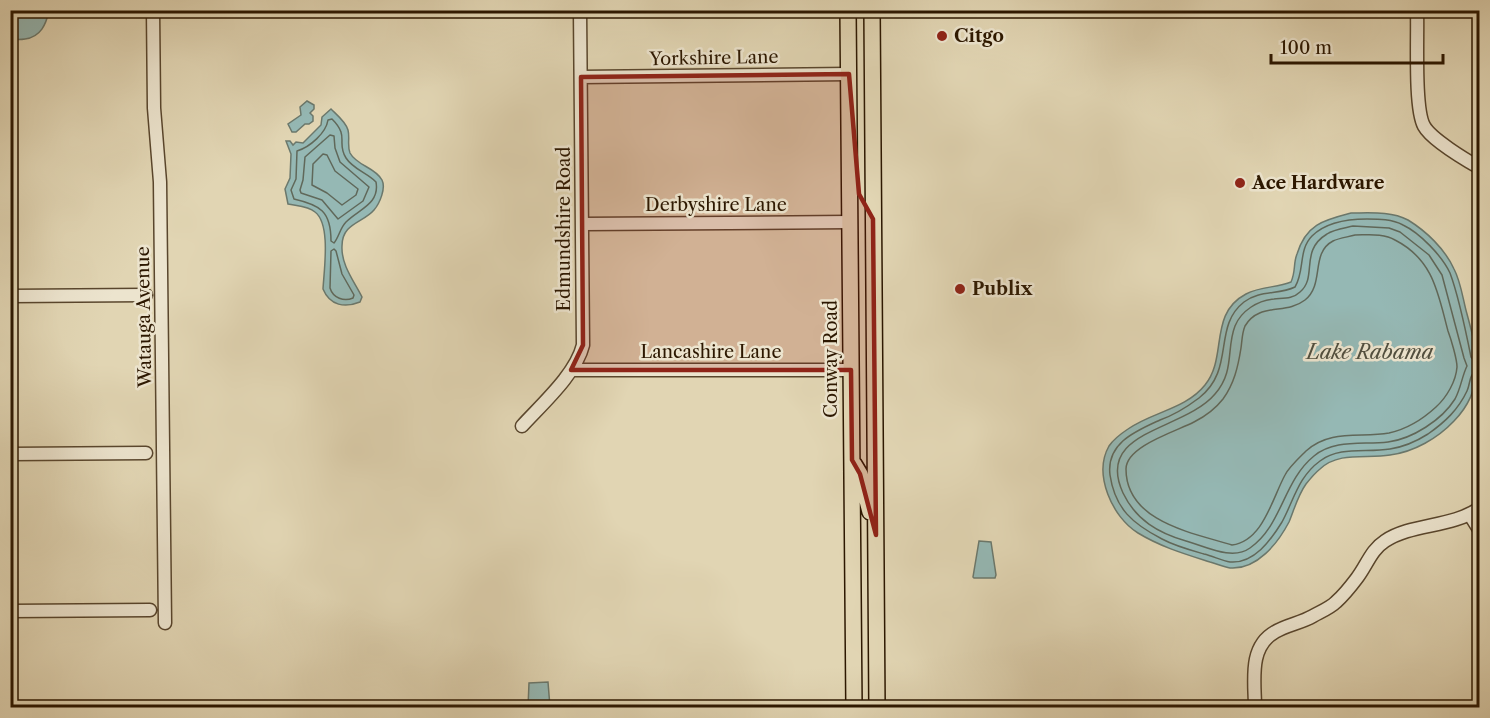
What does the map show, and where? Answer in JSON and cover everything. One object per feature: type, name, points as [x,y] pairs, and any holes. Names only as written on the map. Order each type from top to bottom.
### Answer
[{"type":"main road","name":"Conway Road","points":[[848,10],[854,708]]},
{"type":"main road","points":[[872,10],[877,708]]},
{"type":"main road","points":[[850,141],[858,194],[863,206],[873,219]]},
{"type":"main road","points":[[850,222],[864,243],[874,272]]},
{"type":"main road","points":[[852,460],[860,474],[876,535]]},
{"type":"street","name":"Watauga Avenue","points":[[153,10],[154,108],[160,182],[165,622]]},
{"type":"street","name":"Edmundshire Road","points":[[522,426],[571,370],[580,356],[583,345],[580,10]]},
{"type":"street","points":[[1417,10],[1419,111],[1424,128],[1479,168]]},
{"type":"street","name":"Yorkshire Lane","points":[[580,77],[849,74]]},
{"type":"street","name":"Derbyshire Lane","points":[[583,224],[850,222]]},
{"type":"street","points":[[10,296],[146,295]]},
{"type":"street","name":"Lancashire Lane","points":[[571,370],[851,370]]},
{"type":"street","points":[[10,454],[146,453]]},
{"type":"street","points":[[1256,708],[1256,659],[1266,638],[1276,630],[1300,623],[1335,604],[1358,577],[1374,551],[1386,541],[1406,532],[1433,526],[1475,511],[1479,531]]},
{"type":"street","points":[[10,611],[150,610]]},
{"type":"highlighted area","points":[[849,74],[859,194],[873,219],[876,535],[860,474],[852,460],[851,370],[571,370],[583,345],[581,77]]},
{"type":"water","points":[[11,10],[49,11],[39,33],[31,38],[11,40]]},
{"type":"water","points":[[307,101],[314,105],[310,113],[313,121],[305,124],[296,132],[292,132],[288,124],[301,115],[300,107]]},
{"type":"water","points":[[331,109],[347,127],[350,153],[357,161],[375,172],[383,183],[382,195],[376,207],[349,228],[343,238],[344,260],[362,297],[360,302],[349,305],[334,302],[323,289],[325,237],[320,218],[309,208],[288,204],[285,189],[290,178],[291,154],[286,141],[290,141],[293,145],[296,142],[303,143],[321,125],[322,117]]},
{"type":"water","name":"Lake Rabama","points":[[1351,213],[1388,214],[1408,220],[1422,229],[1446,254],[1460,285],[1476,357],[1475,383],[1464,409],[1441,433],[1417,447],[1390,455],[1344,458],[1328,463],[1314,474],[1303,488],[1289,522],[1273,546],[1266,554],[1249,565],[1225,567],[1173,550],[1138,533],[1120,517],[1104,482],[1103,469],[1109,446],[1137,423],[1179,405],[1197,393],[1212,374],[1222,324],[1234,303],[1252,291],[1291,282],[1296,258],[1305,236],[1324,221]]},
{"type":"water","points":[[979,541],[991,542],[995,578],[973,577]]},
{"type":"water","points":[[548,682],[550,707],[528,707],[529,683]]},
{"type":"place","name":"Citgo","points":[[942,36]]},
{"type":"place","name":"Ace Hardware","points":[[1240,183]]},
{"type":"place","name":"Publix","points":[[960,289]]}]
